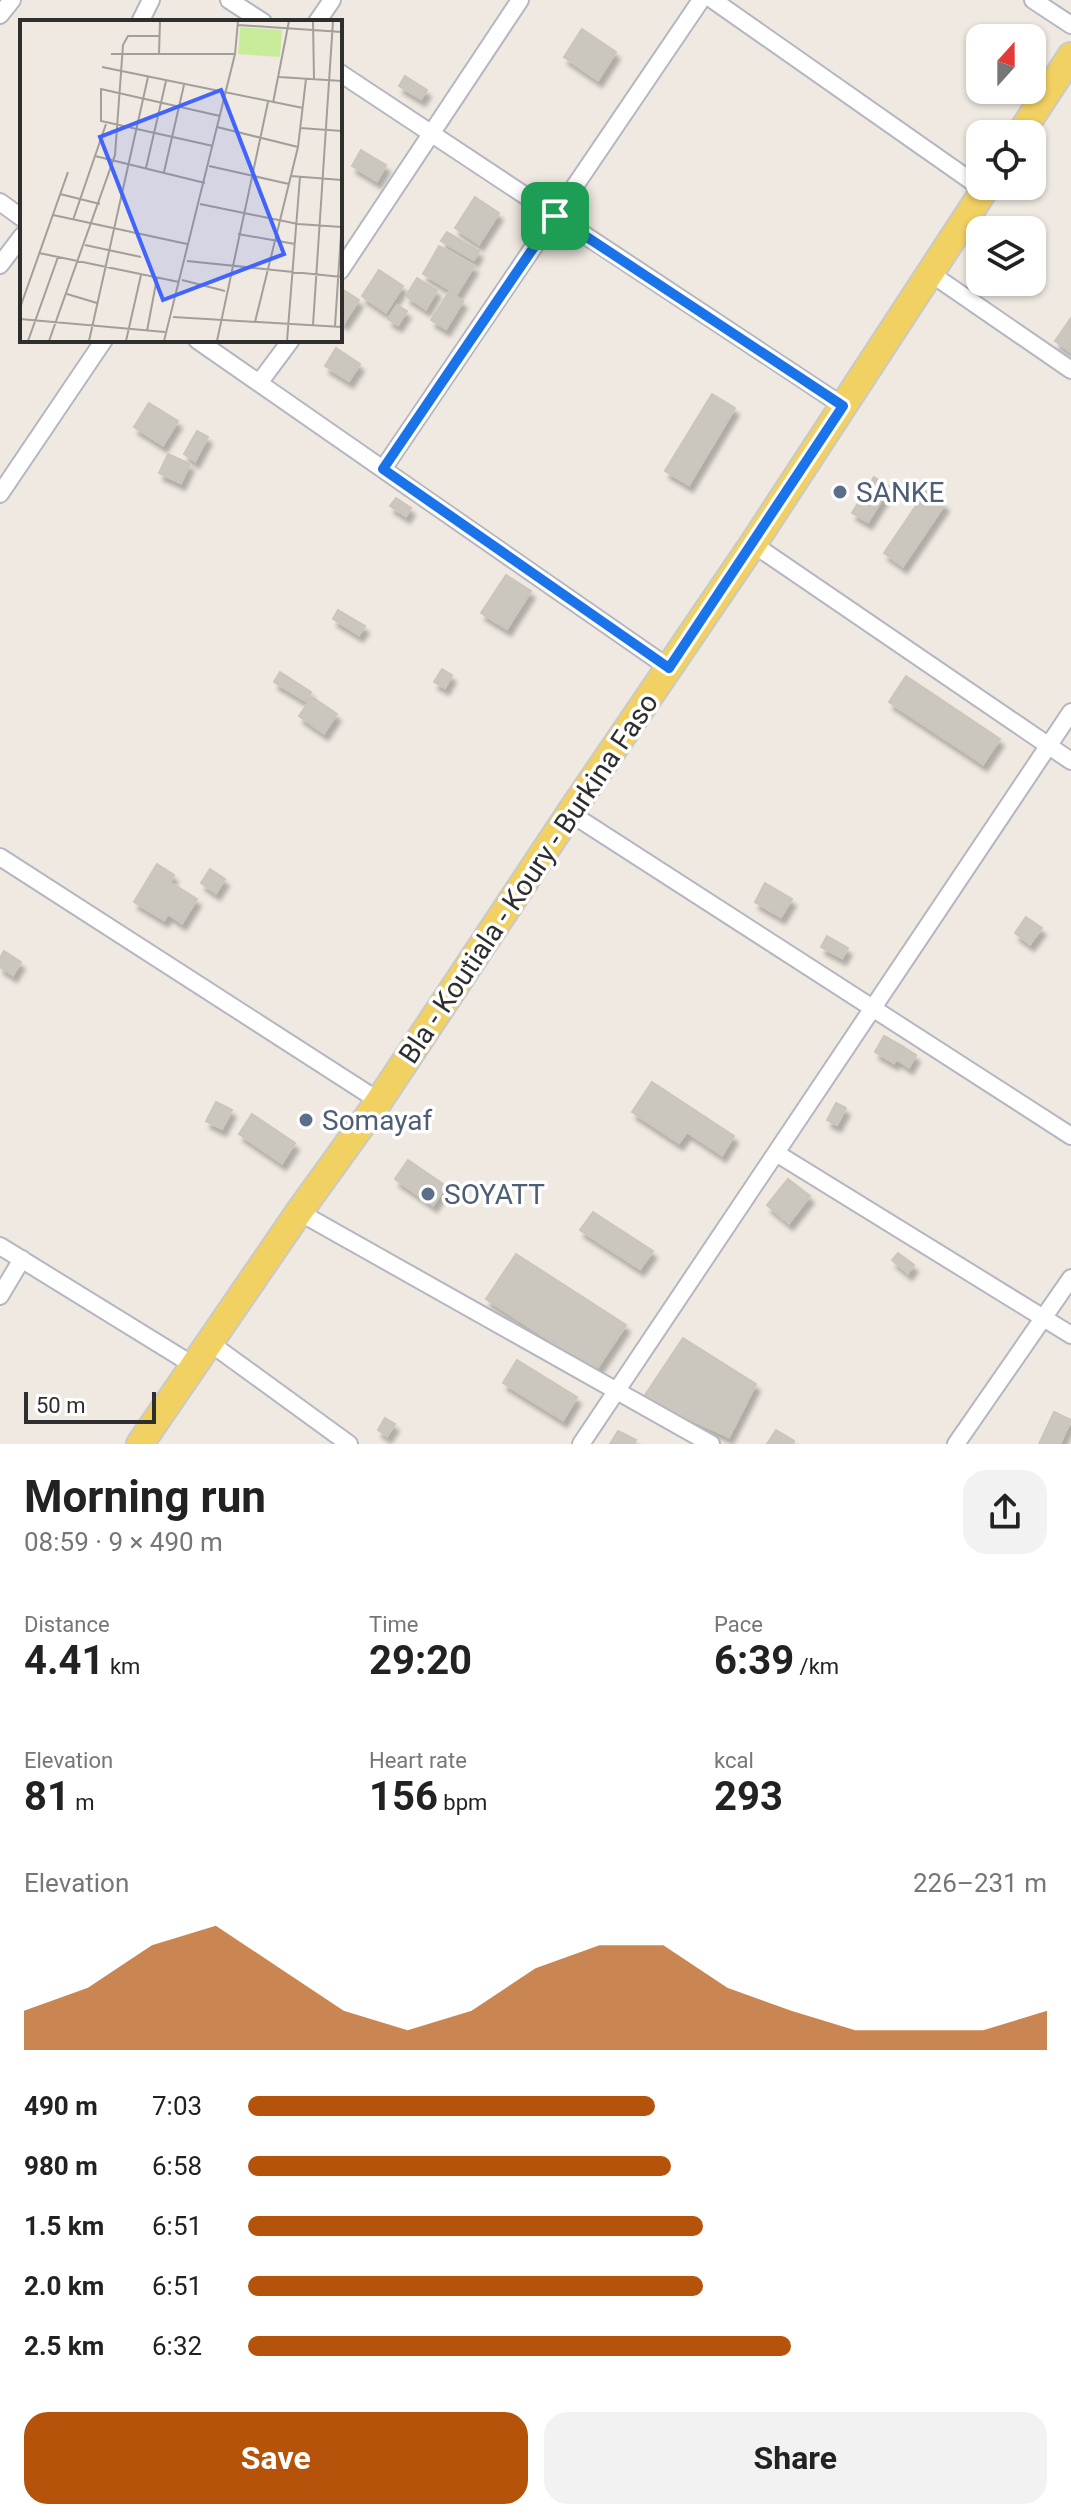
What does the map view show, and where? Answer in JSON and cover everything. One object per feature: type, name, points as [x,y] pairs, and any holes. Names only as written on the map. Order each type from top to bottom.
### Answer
[{"type":"main road","points":[[1029,120],[1071,56]]},
{"type":"main road","name":"Bla - Koutiala - Koury - Burkina Faso","points":[[140,1444],[379,1101],[753,544],[977,200]]},
{"type":"street","points":[[0,15],[12,0]]},
{"type":"street","points":[[141,20],[151,0]]},
{"type":"street","points":[[229,0],[260,20]]},
{"type":"street","points":[[318,20],[332,0]]},
{"type":"street","points":[[342,268],[520,0]]},
{"type":"street","points":[[383,469],[701,0]]},
{"type":"street","points":[[713,0],[966,175]]},
{"type":"street","points":[[1033,0],[1071,25]]},
{"type":"street","points":[[342,74],[843,406]]},
{"type":"street","points":[[0,202],[20,217]]},
{"type":"street","points":[[0,265],[20,239]]},
{"type":"street","points":[[930,273],[1071,370]]},
{"type":"street","points":[[0,494],[103,342]]},
{"type":"street","points":[[200,342],[669,668]]},
{"type":"street","points":[[259,383],[290,342]]},
{"type":"street","points":[[753,544],[1071,761]]},
{"type":"street","points":[[581,1444],[1071,712]]},
{"type":"street","points":[[570,813],[1071,1136]]},
{"type":"street","points":[[0,857],[379,1101]]},
{"type":"street","points":[[776,1153],[1071,1335]]},
{"type":"street","points":[[299,1212],[711,1444]]},
{"type":"street","points":[[0,1246],[193,1365]]},
{"type":"street","points":[[0,1296],[22,1259]]},
{"type":"street","points":[[956,1444],[1071,1278]]},
{"type":"street","points":[[210,1343],[349,1444]]},
{"type":"building","points":[[582,29],[616,52],[598,80],[564,57]]},
{"type":"building","points":[[405,76],[427,90],[421,99],[399,86]]},
{"type":"building","points":[[361,150],[386,165],[377,181],[352,166]]},
{"type":"building","points":[[475,197],[499,213],[479,244],[455,228]]},
{"type":"building","points":[[447,232],[479,251],[474,260],[441,241]]},
{"type":"building","points":[[439,246],[474,266],[457,294],[423,274]]},
{"type":"building","points":[[379,270],[403,286],[386,312],[362,296]]},
{"type":"building","points":[[417,278],[437,290],[426,309],[406,296]]},
{"type":"building","points":[[342,289],[359,300],[342,322]]},
{"type":"building","points":[[449,292],[463,301],[446,329],[431,320]]},
{"type":"building","points":[[397,305],[407,311],[398,325],[388,319]]},
{"type":"building","points":[[1071,318],[1071,352],[1055,341]]},
{"type":"building","points":[[336,348],[360,364],[349,381],[325,366]]},
{"type":"building","points":[[712,394],[735,408],[689,485],[665,471]]},
{"type":"building","points":[[149,403],[178,421],[163,445],[134,427]]},
{"type":"building","points":[[197,431],[208,437],[195,461],[184,454]]},
{"type":"building","points":[[168,454],[190,464],[181,483],[159,473]]},
{"type":"building","points":[[874,477],[890,487],[868,522],[852,513]]},
{"type":"building","points":[[926,491],[945,504],[903,566],[884,553]]},
{"type":"building","points":[[396,498],[411,508],[406,516],[390,506]]},
{"type":"building","points":[[506,575],[531,591],[507,629],[481,613]]},
{"type":"building","points":[[338,610],[365,626],[359,635],[333,619]]},
{"type":"building","points":[[442,669],[452,675],[445,688],[434,682]]},
{"type":"building","points":[[280,672],[311,692],[306,701],[274,682]]},
{"type":"building","points":[[906,676],[1000,739],[983,764],[889,702]]},
{"type":"building","points":[[312,697],[337,714],[324,733],[299,716]]},
{"type":"building","points":[[157,864],[174,875],[170,882],[197,899],[182,923],[168,914],[164,920],[134,902]]},
{"type":"building","points":[[210,869],[225,879],[216,893],[201,883]]},
{"type":"building","points":[[765,883],[792,899],[781,917],[755,902]]},
{"type":"building","points":[[1026,917],[1042,928],[1030,944],[1015,933]]},
{"type":"building","points":[[827,936],[848,948],[842,958],[821,947]]},
{"type":"building","points":[[4,951],[21,962],[13,975],[0,967]]},
{"type":"building","points":[[884,1036],[904,1047],[894,1063],[875,1052]]},
{"type":"building","points":[[905,1048],[916,1055],[909,1067],[898,1060]]},
{"type":"building","points":[[652,1082],[734,1136],[722,1155],[687,1132],[679,1143],[632,1112]]},
{"type":"building","points":[[216,1102],[232,1110],[222,1129],[206,1121]]},
{"type":"building","points":[[836,1103],[846,1108],[837,1125],[827,1120]]},
{"type":"building","points":[[252,1114],[295,1143],[282,1163],[239,1134]]},
{"type":"building","points":[[408,1160],[446,1186],[433,1205],[395,1179]]},
{"type":"building","points":[[788,1179],[810,1196],[789,1223],[767,1205]]},
{"type":"building","points":[[593,1212],[653,1251],[640,1269],[580,1230]]},
{"type":"building","points":[[898,1253],[914,1265],[908,1273],[892,1260]]},
{"type":"building","points":[[516,1254],[626,1325],[596,1370],[486,1299]]},
{"type":"building","points":[[683,1338],[756,1384],[729,1437],[643,1398]]},
{"type":"building","points":[[517,1360],[577,1397],[563,1420],[503,1383]]},
{"type":"building","points":[[1054,1412],[1071,1420],[1060,1444],[1039,1444]]},
{"type":"building","points":[[385,1418],[395,1424],[387,1436],[378,1430]]},
{"type":"building","points":[[776,1430],[794,1441],[793,1444],[767,1444]]},
{"type":"building","points":[[618,1431],[636,1440],[634,1444],[610,1444]]},
{"type":"place","name":"SANKE","points":[[840,492]]},
{"type":"place","name":"Somayaf","points":[[306,1120]]},
{"type":"place","name":"SOYATT","points":[[428,1194]]},
{"type":"route","points":[[555,216],[843,406],[669,668],[383,469],[555,216]]}]
